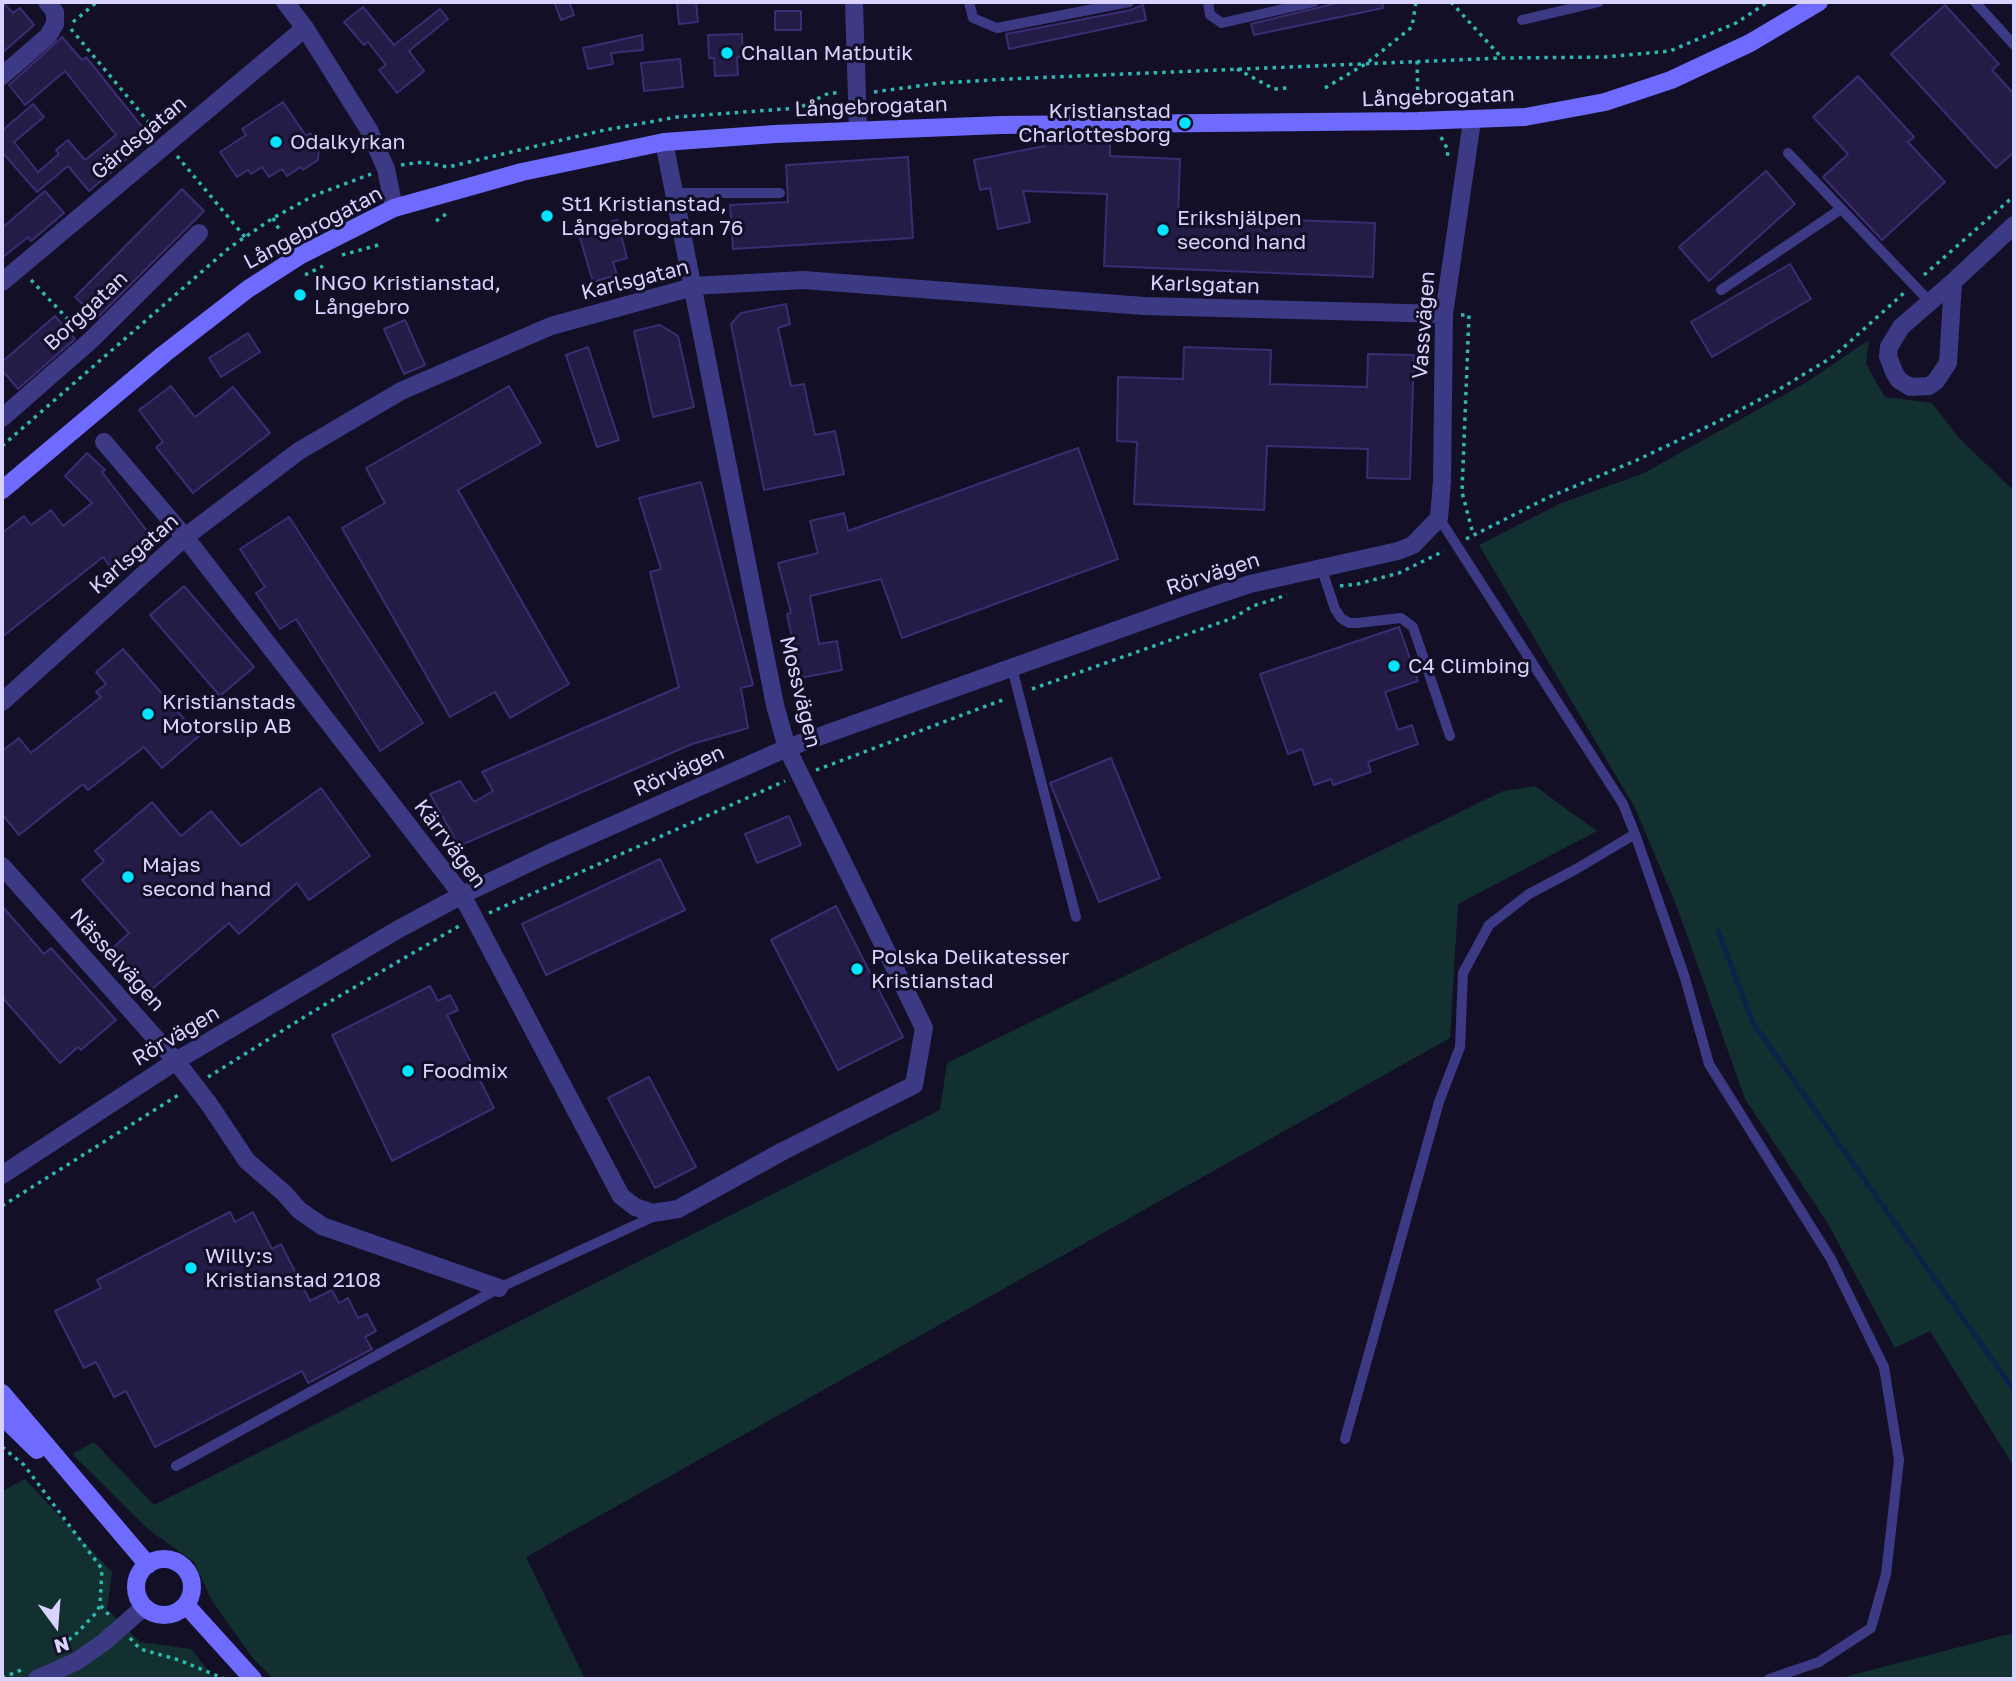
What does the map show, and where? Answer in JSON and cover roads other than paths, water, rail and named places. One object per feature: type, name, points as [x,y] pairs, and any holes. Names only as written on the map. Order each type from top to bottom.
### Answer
[{"type":"main road","name":"Långebrogatan","points":[[2,490],[164,354],[248,289],[301,255],[394,208],[522,172],[664,142],[775,134],[1001,125],[1472,121],[1525,117],[1568,111],[1639,91],[1712,63],[1819,2]]},
{"type":"main road","points":[[2,1393],[148,1565]]},
{"type":"main road","points":[[2,1416],[111,1522]]},
{"type":"main road","points":[[167,1559],[174,1561],[185,1568],[192,1586],[186,1605],[180,1611],[165,1616],[157,1615],[139,1600],[136,1584],[138,1577],[148,1565],[167,1559]]},
{"type":"main road","points":[[186,1605],[253,1679]]},
{"type":"street","points":[[2,76],[48,36],[55,24],[55,12],[47,2]]},
{"type":"street","points":[[285,2],[369,130],[386,169],[394,208]]},
{"type":"street","points":[[854,2],[858,131]]},
{"type":"street","name":"Gärdsgatan","points":[[2,282],[305,29]]},
{"type":"street","name":"Vassvägen","points":[[1434,525],[1442,481],[1444,314],[1472,121]]},
{"type":"street","name":"Mossvägen","points":[[664,142],[775,705],[787,748],[924,1028],[914,1085],[678,1209],[666,1211]]},
{"type":"street","points":[[1953,282],[1948,363],[1936,381],[1928,386],[1910,387],[1899,380],[1888,356],[1889,347],[1901,327],[2014,225]]},
{"type":"street","name":"Borggatan","points":[[2,418],[90,341],[199,233]]},
{"type":"street","name":"Karlsgatan","points":[[2,702],[184,537],[299,451],[401,391],[551,326],[693,286],[803,281],[1144,306],[1444,314]]},
{"type":"street","name":"Kärrvägen","points":[[104,442],[184,537],[462,895],[621,1196],[635,1207],[653,1213],[666,1211]]},
{"type":"street","name":"Rörvägen","points":[[2,1175],[176,1061],[397,930],[548,854],[787,748],[1250,584],[1398,551],[1413,545],[1434,525]]},
{"type":"street","name":"Nässelvägen","points":[[2,866],[176,1061],[247,1161],[311,1220],[499,1288]]},
{"type":"street","points":[[34,1672],[77,1661],[104,1642],[144,1606]]},
{"type":"lane","points":[[969,2],[973,18],[997,28],[1129,2]]},
{"type":"lane","points":[[1208,2],[1210,15],[1222,23],[1314,2]]},
{"type":"lane","points":[[1522,20],[1599,2]]},
{"type":"lane","points":[[1975,2],[2014,45]]},
{"type":"lane","points":[[1788,153],[1930,302]]},
{"type":"lane","points":[[674,193],[780,192]]},
{"type":"lane","points":[[1721,290],[1841,209]]},
{"type":"lane","points":[[1434,525],[1623,804],[1685,978],[1709,1064],[1831,1259],[1884,1367],[1899,1460],[1885,1574],[1871,1628],[1819,1662],[1769,1679]]},
{"type":"lane","points":[[1321,567],[1335,610],[1341,618],[1349,623],[1401,618],[1413,627],[1450,736]]},
{"type":"lane","points":[[1012,667],[1076,917]]},
{"type":"lane","points":[[1345,1439],[1439,1102],[1460,1047],[1464,973],[1489,925],[1529,894],[1635,834]]},
{"type":"lane","points":[[176,1466],[499,1288],[666,1211]]},
{"type":"waterway","points":[[1718,931],[1753,1023],[2014,1390]]},
{"type":"place","name":"Challan Matbutik","points":[[727,53]]},
{"type":"place","name":"Kristianstad Charlottesborg","points":[[1185,123]]},
{"type":"place","name":"Odalkyrkan","points":[[276,142]]},
{"type":"place","name":"St1 Kristianstad, Långebrogatan 76","points":[[547,216]]},
{"type":"place","name":"Erikshjälpen second hand","points":[[1163,230]]},
{"type":"place","name":"INGO Kristianstad, Långebro","points":[[300,295]]},
{"type":"place","name":"C4 Climbing","points":[[1394,666]]},
{"type":"place","name":"Kristianstads Motorslip AB","points":[[148,714]]},
{"type":"place","name":"Majas second hand","points":[[128,877]]},
{"type":"place","name":"Polska Delikatesser Kristianstad","points":[[857,969]]},
{"type":"place","name":"Foodmix","points":[[408,1071]]},
{"type":"place","name":"Willy:s Kristianstad 2108","points":[[191,1268]]}]
